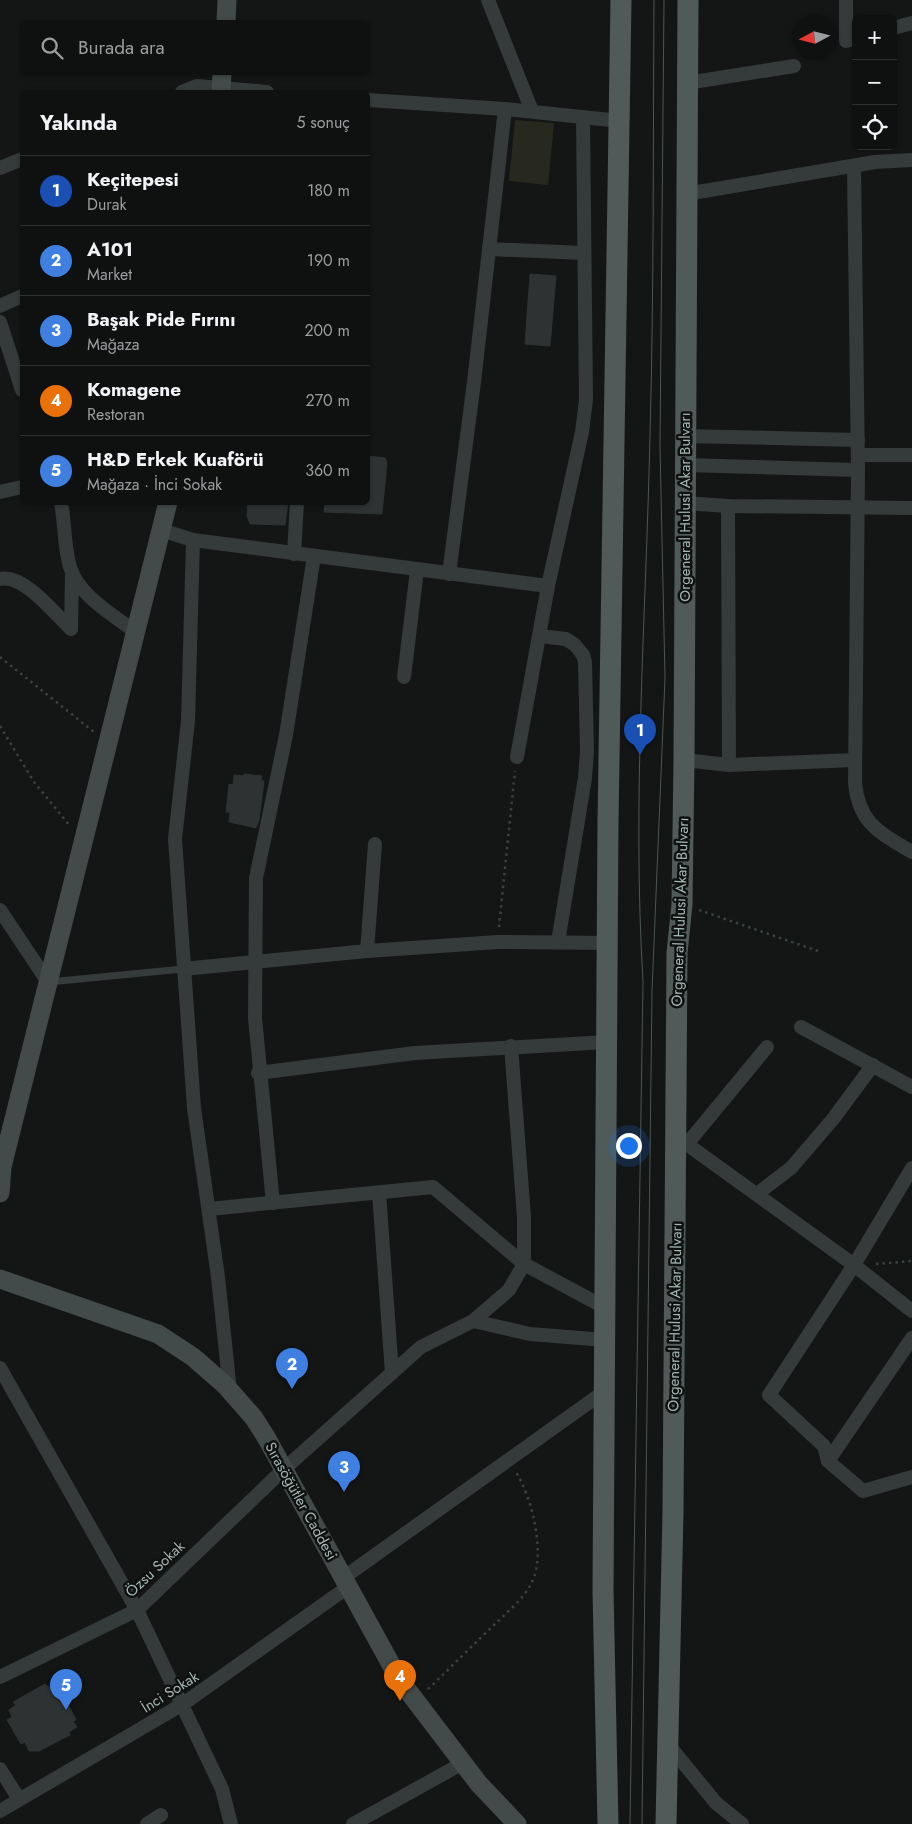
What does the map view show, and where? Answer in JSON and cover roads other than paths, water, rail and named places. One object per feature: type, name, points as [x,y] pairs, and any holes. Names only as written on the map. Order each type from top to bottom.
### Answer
[{"type":"main road","points":[[608,1824],[603,1591],[608,942],[621,0]]},
{"type":"main road","name":"Orgeneral Hulusi Akar Bulvarı","points":[[666,1824],[682,1140],[677,953],[682,904],[684,760],[688,0]]},
{"type":"street","points":[[226,20],[227,0]]},
{"type":"street","points":[[488,0],[532,111]]},
{"type":"street","points":[[846,0],[846,41],[852,40]]},
{"type":"street","points":[[897,27],[912,23]]},
{"type":"street","points":[[687,83],[794,66]]},
{"type":"street","points":[[187,90],[197,86],[222,85],[254,90]]},
{"type":"street","points":[[370,100],[532,111],[620,121]]},
{"type":"street","points":[[449,574],[474,382],[505,109]]},
{"type":"street","points":[[517,757],[538,636],[582,432],[586,400],[583,117]]},
{"type":"street","points":[[0,168],[20,160]]},
{"type":"street","points":[[686,194],[854,166],[912,160]]},
{"type":"street","points":[[854,166],[858,440],[856,792],[865,818],[877,832],[912,852]]},
{"type":"street","points":[[489,249],[584,253]]},
{"type":"street","points":[[0,306],[20,297]]},
{"type":"street","points":[[0,322],[20,384]]},
{"type":"street","points":[[685,436],[858,440]]},
{"type":"street","points":[[858,455],[912,455]]},
{"type":"street","points":[[685,465],[858,470]]},
{"type":"street","points":[[0,492],[20,487]]},
{"type":"street","points":[[684,503],[728,506],[912,508]]},
{"type":"street","points":[[0,579],[10,578],[21,582],[71,629],[72,575],[68,559],[61,505]]},
{"type":"street","points":[[0,1193],[1,1168],[106,742],[167,505]]},
{"type":"street","points":[[294,554],[297,505]]},
{"type":"street","points":[[728,506],[729,765]]},
{"type":"street","points":[[160,530],[193,540],[548,586]]},
{"type":"street","points":[[193,540],[188,721],[175,839],[194,1108],[209,1209],[230,1391]]},
{"type":"street","points":[[272,1203],[254,1018],[256,878],[288,726],[314,556]]},
{"type":"street","points":[[404,677],[417,570]]},
{"type":"street","points":[[72,575],[84,592],[134,631]]},
{"type":"street","points":[[538,636],[571,642],[579,649],[586,662],[587,751],[585,778],[558,942]]},
{"type":"street","points":[[684,760],[729,765],[855,760]]},
{"type":"street","points":[[367,951],[375,844]]},
{"type":"street","points":[[0,910],[48,982]]},
{"type":"street","points":[[183,970],[367,951],[498,942],[608,942]]},
{"type":"street","points":[[801,1027],[912,1087]]},
{"type":"street","points":[[258,1073],[405,1054],[511,1046],[607,1042]]},
{"type":"street","points":[[511,1046],[524,1217],[524,1264]]},
{"type":"street","points":[[767,1047],[682,1140],[854,1266],[912,1311]]},
{"type":"street","points":[[757,1194],[791,1168],[833,1119],[873,1065]]},
{"type":"street","points":[[912,1168],[854,1266],[769,1395],[824,1446],[828,1461],[863,1491],[912,1477]]},
{"type":"street","points":[[209,1209],[433,1188],[524,1264],[606,1308]]},
{"type":"street","points":[[379,1193],[392,1372]]},
{"type":"street","name":"Özsu Sokak","points":[[0,1677],[137,1610],[284,1469],[421,1347],[473,1321],[501,1298],[524,1264]]},
{"type":"street","name":"Sırasöğütler Caddesi","points":[[0,1279],[158,1334],[193,1357],[230,1391],[254,1418],[284,1469],[399,1679],[479,1784],[517,1824]]},
{"type":"street","points":[[473,1321],[530,1334],[605,1340]]},
{"type":"street","points":[[828,1461],[912,1338]]},
{"type":"street","points":[[0,1368],[137,1610],[184,1704],[222,1789],[231,1824]]},
{"type":"street","name":"İnci Sokak","points":[[0,1810],[184,1704],[508,1460],[605,1391]]},
{"type":"street","points":[[668,1743],[716,1803],[742,1824]]},
{"type":"street","points":[[360,1822],[463,1763]]},
{"type":"street","points":[[0,1769],[19,1800]]},
{"type":"street","points":[[146,1824],[161,1815]]},
{"type":"lane","points":[[48,982],[183,970]]},
{"type":"tram line","points":[[630,1824],[643,982],[640,914],[639,777],[651,381],[654,0]]},
{"type":"tram line","points":[[642,1824],[652,991],[665,678],[660,447],[664,0]]},
{"type":"place","name":"Keçitepesi","points":[[640,755]]},
{"type":"place","name":"A101","points":[[292,1389]]},
{"type":"place","name":"Başak Pide Fırını","points":[[344,1492]]},
{"type":"place","name":"Komagene","points":[[400,1701]]},
{"type":"place","name":"H&D Erkek Kuaförü","points":[[66,1710]]}]
